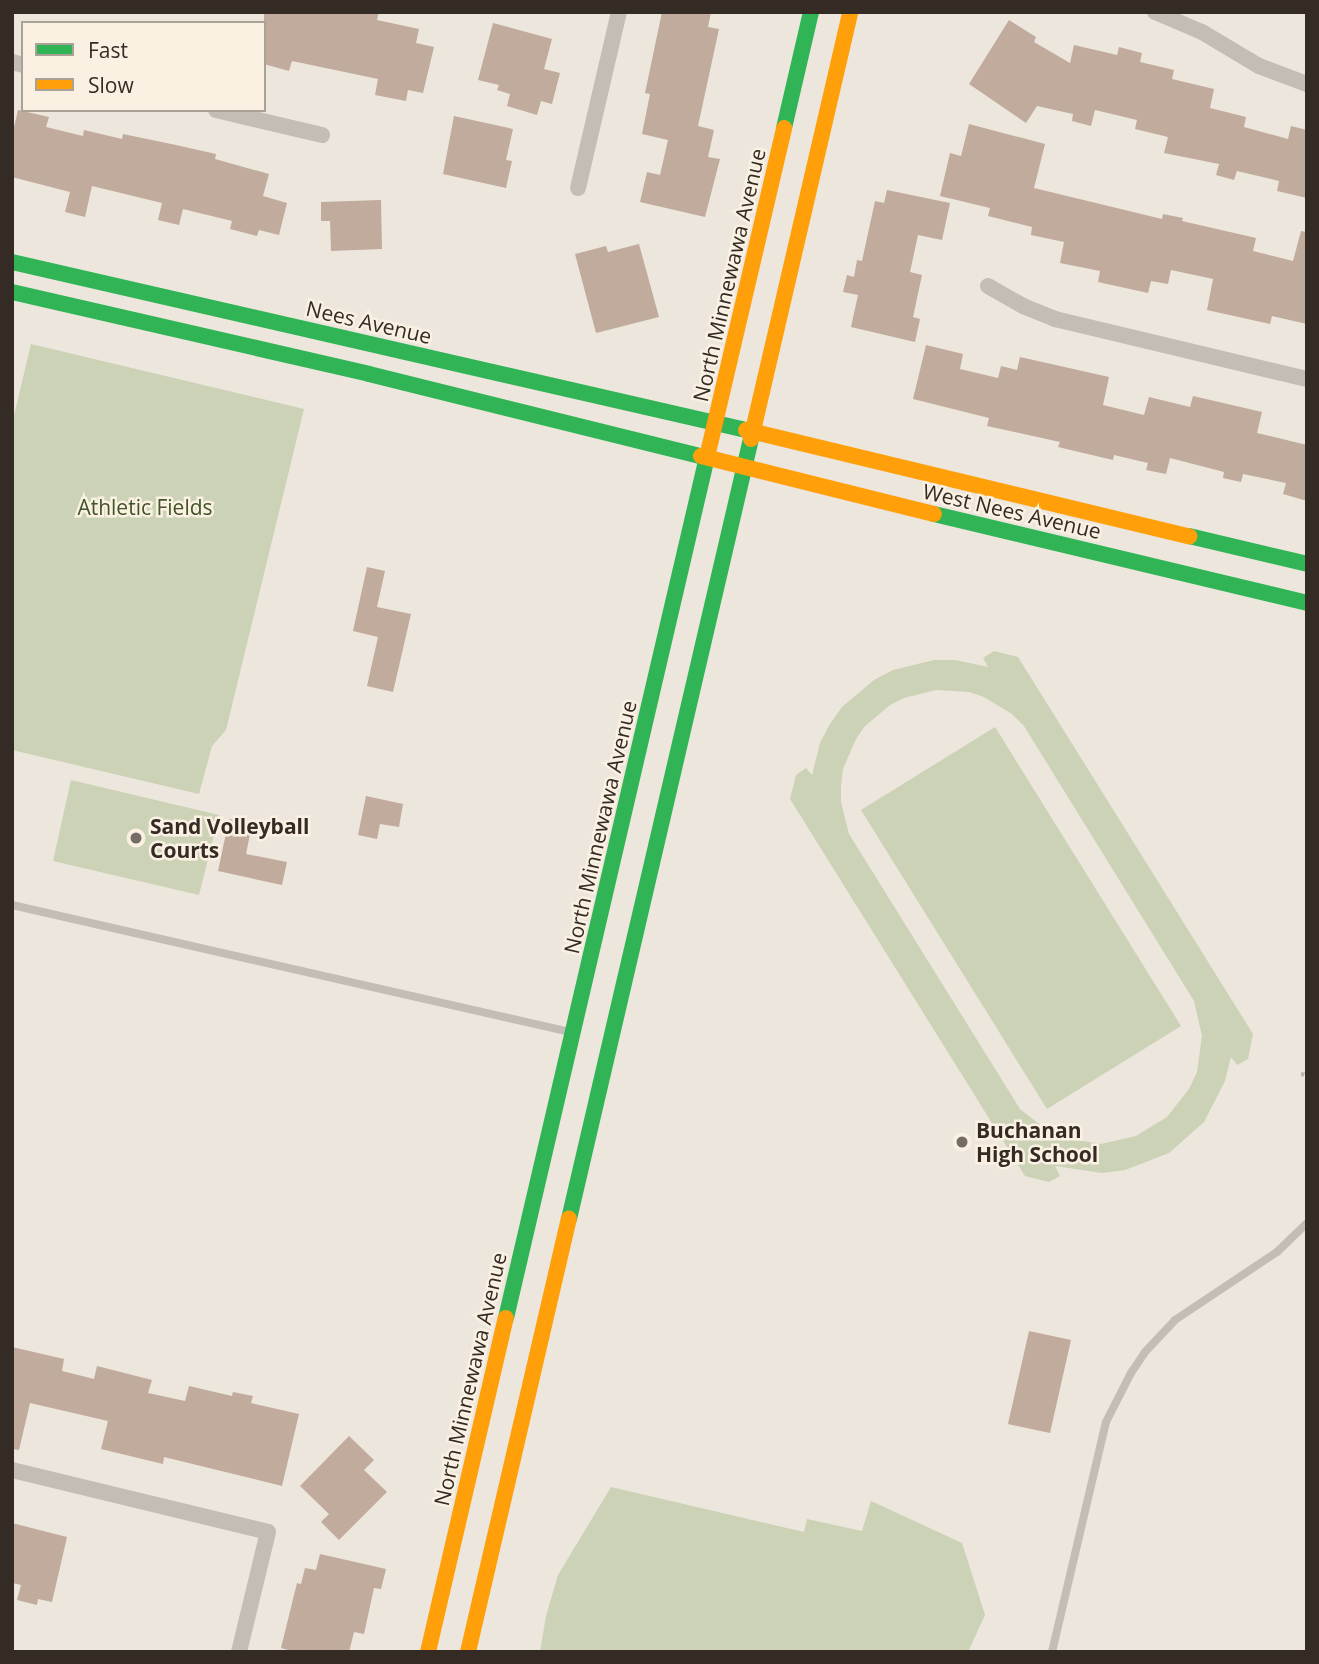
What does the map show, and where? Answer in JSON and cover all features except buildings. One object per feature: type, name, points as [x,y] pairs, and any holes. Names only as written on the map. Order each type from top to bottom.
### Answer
[{"type":"main road","name":"North Minnewawa Avenue","points":[[468,1652],[708,457],[811,12]]},
{"type":"main road","name":"North Minnewawa Avenue","points":[[428,1652],[754,433],[850,12]]},
{"type":"main road","name":"Nees Avenue","points":[[12,262],[716,423]]},
{"type":"main road","points":[[12,292],[369,374],[708,457]]},
{"type":"main road","name":"West Nees Avenue","points":[[716,423],[1307,564]]},
{"type":"main road","name":"West Nees Avenue","points":[[708,457],[744,468],[1307,603]]},
{"type":"street","points":[[578,188],[619,12]]},
{"type":"street","points":[[1155,12],[1202,32],[1259,66],[1307,84]]},
{"type":"street","points":[[224,112],[322,135]]},
{"type":"street","points":[[988,286],[1023,306],[1055,319],[1307,379]]},
{"type":"street","points":[[12,1470],[268,1532],[239,1652]]},
{"type":"lane","points":[[12,905],[592,1037]]},
{"type":"lane","points":[[1052,1652],[1106,1422],[1131,1373],[1145,1352],[1175,1320],[1277,1252],[1307,1223]]},
{"type":"path","points":[[1301,1074],[1307,1075]]},
{"type":"green space","name":"Athletic Fields","points":[[31,344],[304,409],[226,730],[212,746],[199,794],[12,750],[12,424]]},
{"type":"green space","points":[[994,651],[1018,657],[1253,1034],[1248,1059],[1237,1065],[1231,1057],[1225,1081],[1204,1122],[1169,1153],[1125,1170],[1102,1173],[1055,1166],[1060,1176],[1049,1182],[1025,1176],[790,799],[796,775],[806,768],[812,775],[820,743],[842,707],[874,680],[893,670],[934,660],[955,660],[988,667],[983,658]],"holes":[[[936,690],[969,692],[984,697],[1012,714],[1024,726],[1194,1001],[1202,1036],[1197,1072],[1189,1089],[1167,1117],[1136,1136],[1101,1144],[1065,1138],[1048,1131],[1020,1109],[849,834],[841,802],[843,769],[865,726],[890,705],[904,698]]]},
{"type":"green space","points":[[995,727],[1181,1026],[1047,1109],[861,810]]},
{"type":"green space","name":"Sand Volleyball Courts","points":[[71,780],[219,815],[199,895],[53,861]]},
{"type":"green space","points":[[611,1487],[804,1532],[807,1519],[862,1531],[871,1501],[962,1543],[985,1615],[968,1652],[540,1652],[546,1616],[558,1575]]},
{"type":"traffic: fast","points":[[784,128],[811,12]]},
{"type":"traffic: fast","points":[[12,262],[746,430]]},
{"type":"traffic: fast","points":[[12,292],[369,374],[701,456]]},
{"type":"traffic: fast","points":[[569,1219],[751,439]]},
{"type":"traffic: fast","points":[[506,1318],[707,457]]},
{"type":"traffic: fast","points":[[934,514],[1307,603]]},
{"type":"traffic: fast","points":[[1189,536],[1307,564]]},
{"type":"traffic: slow","points":[[751,439],[850,12]]},
{"type":"traffic: slow","points":[[707,457],[784,128]]},
{"type":"traffic: slow","points":[[746,430],[1189,536]]},
{"type":"traffic: slow","points":[[701,456],[934,514]]},
{"type":"traffic: slow","points":[[468,1652],[569,1219]]},
{"type":"traffic: slow","points":[[428,1652],[506,1318]]},
{"type":"place","name":"Sand Volleyball Courts","points":[[136,838]]},
{"type":"place","name":"Buchanan High School","points":[[962,1142]]}]
